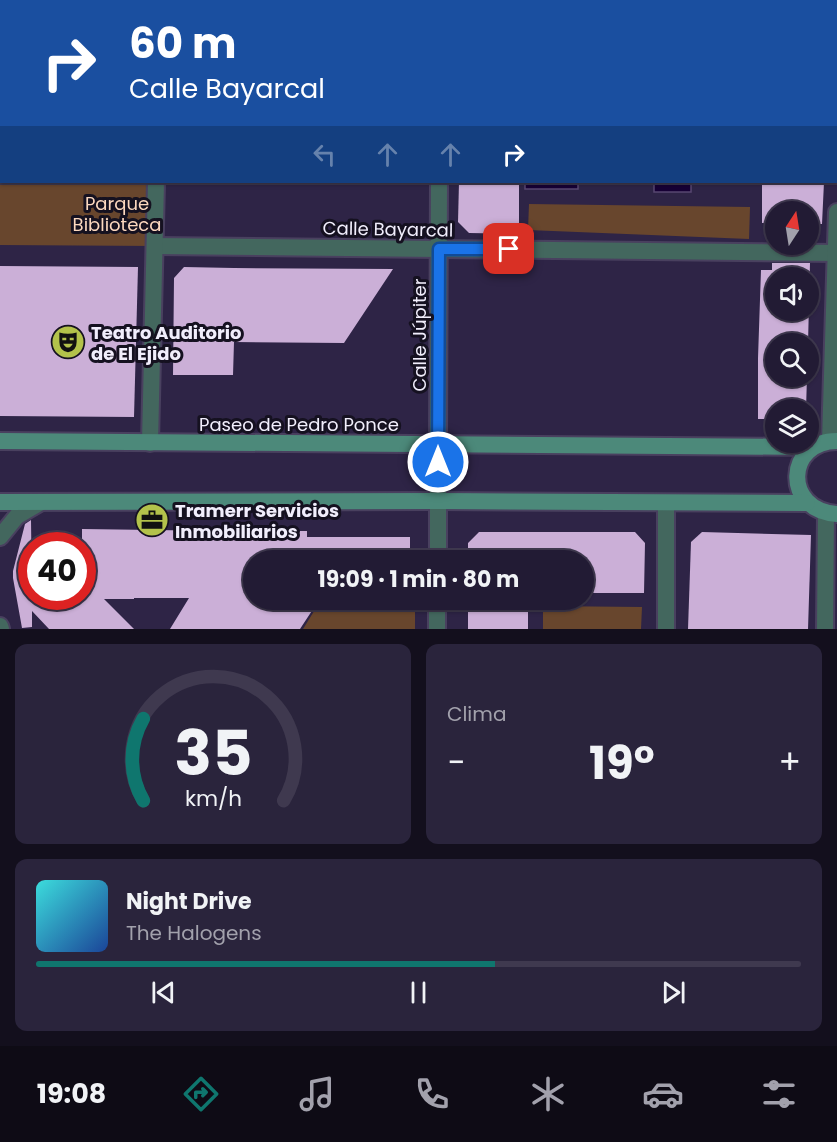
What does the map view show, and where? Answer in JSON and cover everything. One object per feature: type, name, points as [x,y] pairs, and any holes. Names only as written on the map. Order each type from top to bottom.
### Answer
[{"type":"main road","name":"Paseo de Pedro Ponce","points":[[0,441],[765,447]]},
{"type":"main road","points":[[807,453],[798,467],[797,480],[800,492],[807,503],[831,514]]},
{"type":"main road","points":[[0,502],[807,503]]},
{"type":"street","points":[[150,443],[156,183]]},
{"type":"street","name":"Calle Júpiter","points":[[438,550],[439,183]]},
{"type":"street","points":[[833,441],[837,212]]},
{"type":"street","name":"Calle Bayarcal","points":[[155,246],[836,253]]},
{"type":"street","points":[[0,537],[17,516],[41,502]]},
{"type":"street","points":[[666,503],[666,629]]},
{"type":"street","points":[[825,629],[831,601],[831,514]]},
{"type":"street","points":[[437,610],[437,629]]},
{"type":"green space","name":"Parque Biblioteca","points":[[0,183],[156,183],[155,246],[0,245]]},
{"type":"green space","points":[[529,204],[750,207],[749,239],[528,230]]},
{"type":"green space","points":[[594,607],[642,607],[641,629],[543,629],[543,610],[594,610]]},
{"type":"green space","points":[[315,610],[415,610],[415,629],[303,629]]},
{"type":"shaded area","points":[[525,183],[578,183],[578,189],[525,189]]},
{"type":"shaded area","points":[[654,183],[691,183],[691,192],[654,192]]},
{"type":"building","points":[[459,183],[519,183],[519,234],[469,233],[458,222]]},
{"type":"building","points":[[762,183],[824,183],[822,224],[819,224],[819,201],[765,201],[765,223],[762,223]]},
{"type":"building","points":[[772,263],[810,263],[810,267],[772,267]]},
{"type":"building","name":"Teatro Auditorio de El Ejido","points":[[0,266],[138,267],[134,417],[0,416]]},
{"type":"building","points":[[184,267],[393,269],[344,343],[234,342],[233,375],[173,375],[174,278]]},
{"type":"building","points":[[761,270],[765,270],[765,321],[809,321],[808,333],[765,333],[765,387],[807,387],[806,399],[765,399],[765,419],[758,419]]},
{"type":"building","points":[[31,520],[31,532],[23,532],[25,524]]},
{"type":"building","points":[[82,529],[225,531],[223,537],[289,537],[289,531],[307,531],[307,537],[410,537],[410,550],[243,550],[243,610],[312,610],[300,629],[170,629],[189,598],[104,599],[134,629],[49,629],[32,611],[32,627],[22,628],[19,610],[96,610],[96,532],[82,532]]},
{"type":"building","points":[[479,532],[635,532],[645,543],[644,593],[594,593],[594,550],[468,550],[468,543]]},
{"type":"building","points":[[702,532],[811,535],[808,629],[688,629],[691,542]]},
{"type":"building","points":[[18,551],[18,606],[13,578]]},
{"type":"building","points":[[468,610],[528,610],[528,629],[468,629]]},
{"type":"place","name":"Teatro Auditorio de El Ejido","points":[[68,342]]},
{"type":"place","name":"Tramerr Servicios Inmobiliarios","points":[[152,520]]},
{"type":"route","points":[[438,462],[439,249],[509,249]]}]
